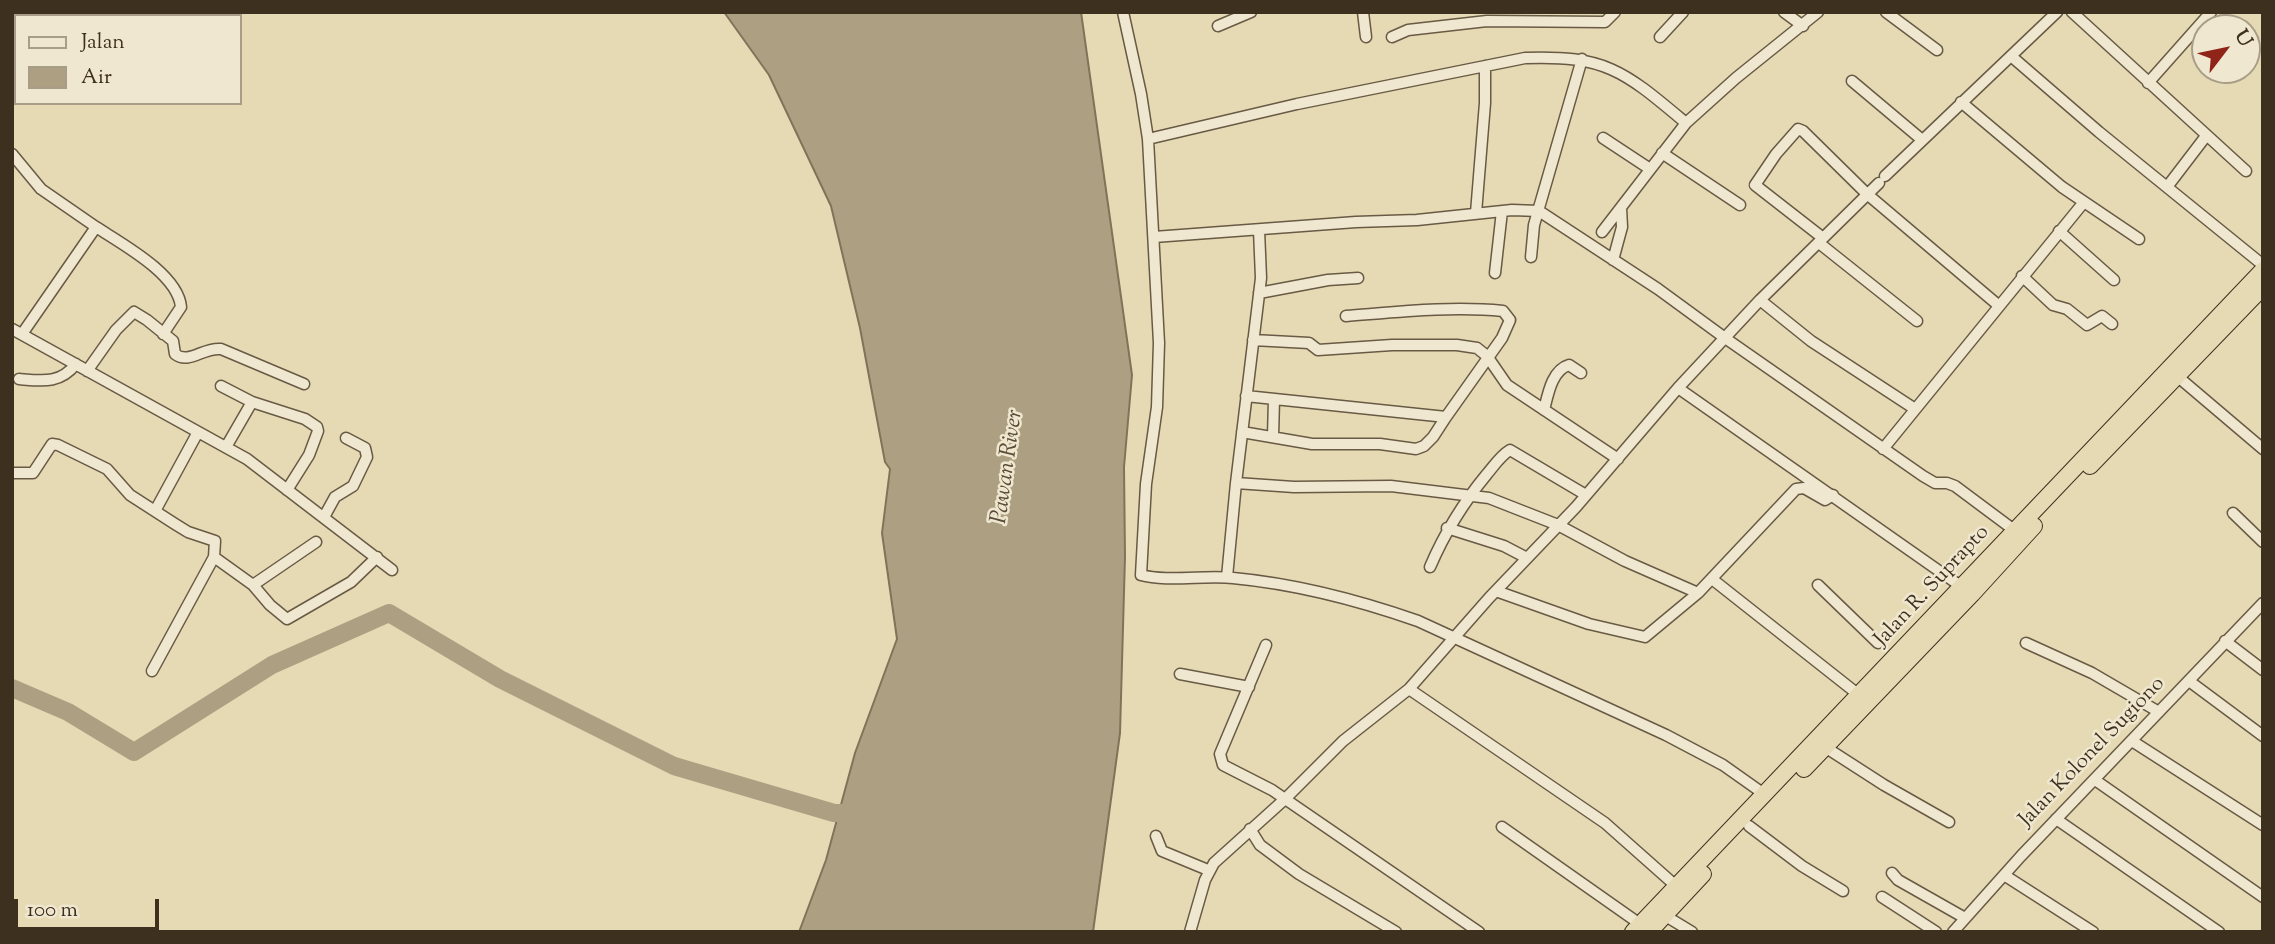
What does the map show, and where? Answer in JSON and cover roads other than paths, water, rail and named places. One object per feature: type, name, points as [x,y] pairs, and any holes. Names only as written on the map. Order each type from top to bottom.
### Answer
[{"type":"highway","name":"Jalan R. Suprapto","points":[[1641,929],[1664,915],[1825,747],[1880,681],[2177,376],[2188,355],[2263,271]]},
{"type":"highway","name":"Jalan R. Suprapto","points":[[1641,929],[1676,886],[1859,695],[1880,681],[1886,650],[1962,587],[2014,530],[2188,355],[2263,287]]},
{"type":"street","points":[[1123,12],[1148,139],[1160,364],[1146,484],[1141,574],[1144,577],[1227,577],[1286,584],[1316,590],[1406,617],[1666,735],[1723,765],[1764,794]]},
{"type":"street","points":[[1218,26],[1251,12]]},
{"type":"street","points":[[1363,12],[1366,37]]},
{"type":"street","points":[[1392,37],[1408,30],[1487,21],[1605,22],[1615,12]]},
{"type":"street","points":[[1660,37],[1682,12]]},
{"type":"street","points":[[1784,12],[1803,26]]},
{"type":"street","points":[[1597,238],[1686,123],[1736,78],[1818,12]]},
{"type":"street","points":[[1886,12],[1937,50]]},
{"type":"street","points":[[1190,932],[1209,870],[1227,849],[1285,799],[1343,741],[1409,689],[1759,300],[1921,139],[2057,12]]},
{"type":"street","points":[[2072,12],[2246,171]]},
{"type":"street","points":[[2148,83],[2211,12]]},
{"type":"street","points":[[2011,56],[2263,265]]},
{"type":"street","points":[[1148,139],[1283,107],[1525,58],[1582,59],[1622,72],[1686,123]]},
{"type":"street","points":[[1531,257],[1534,225],[1582,59]]},
{"type":"street","points":[[1476,213],[1485,103],[1485,66]]},
{"type":"street","points":[[1852,82],[1921,139]]},
{"type":"street","points":[[1961,102],[2062,187],[2139,239]]},
{"type":"street","points":[[1917,321],[1755,185],[1756,180],[1798,129],[1867,194],[1998,305]]},
{"type":"street","points":[[2167,187],[2206,136]]},
{"type":"street","points":[[1602,138],[1650,169]]},
{"type":"street","points":[[1662,153],[1740,205]]},
{"type":"street","points":[[12,154],[41,189],[155,268],[177,292],[181,307],[163,334]]},
{"type":"street","points":[[1883,449],[2084,202]]},
{"type":"street","points":[[1614,260],[1622,227],[1620,208]]},
{"type":"street","points":[[1154,237],[1333,223],[1418,220],[1502,211],[1539,211],[1597,238],[1614,260],[1685,307],[1883,449],[1935,483],[1955,486],[2014,530]]},
{"type":"street","points":[[1495,273],[1502,211]]},
{"type":"street","points":[[96,228],[17,332],[255,465],[392,570]]},
{"type":"street","points":[[1227,577],[1245,396],[1261,278],[1259,230]]},
{"type":"street","points":[[2059,231],[2113,280]]},
{"type":"street","points":[[2022,276],[2053,305],[2067,309],[2087,325],[2100,316],[2112,324]]},
{"type":"street","points":[[1259,293],[1328,280],[1358,278]]},
{"type":"street","points":[[1759,300],[1811,341],[1915,409]]},
{"type":"street","points":[[1242,432],[1312,444],[1380,444],[1416,449],[1424,446],[1433,437],[1508,328],[1510,317],[1503,311],[1447,309],[1346,316]]},
{"type":"street","points":[[87,371],[116,330],[134,312],[173,341],[175,354],[179,357],[189,358],[210,348],[221,349],[304,384]]},
{"type":"street","points":[[1253,340],[1309,343],[1318,350],[1392,345],[1457,345],[1477,348],[1487,356],[1507,385],[1618,459]]},
{"type":"street","points":[[19,379],[55,380],[67,375],[76,364]]},
{"type":"street","points":[[1544,410],[1550,386],[1564,366],[1569,365],[1581,373]]},
{"type":"street","points":[[2177,376],[2263,449]]},
{"type":"street","points":[[221,386],[252,402],[297,415],[317,427],[309,455],[288,490]]},
{"type":"street","points":[[1678,388],[1962,587]]},
{"type":"street","points":[[1245,396],[1446,416]]},
{"type":"street","points":[[1273,436],[1274,399]]},
{"type":"street","points":[[226,447],[252,402]]},
{"type":"street","points":[[155,511],[198,432]]},
{"type":"street","points":[[324,517],[335,497],[353,486],[367,457],[365,448],[346,438]]},
{"type":"street","points":[[12,473],[33,473],[48,448],[52,444],[58,445],[107,468],[130,495],[188,532],[215,541],[214,557],[152,671]]},
{"type":"street","points":[[1430,567],[1447,528],[1469,495],[1500,458],[1512,450],[1586,495]]},
{"type":"street","points":[[1236,483],[1294,487],[1391,486],[1489,498],[1559,525],[1625,561],[1698,593]]},
{"type":"street","points":[[1496,591],[1589,624],[1645,638],[1698,593],[1796,489],[1804,488],[1825,500],[1833,495]]},
{"type":"street","points":[[2233,513],[2263,542]]},
{"type":"street","points":[[1447,528],[1504,546],[1527,558]]},
{"type":"street","points":[[253,585],[316,542]]},
{"type":"street","points":[[214,557],[253,585],[270,605],[289,619],[351,582],[377,557]]},
{"type":"street","points":[[1712,579],[1859,695]]},
{"type":"street","points":[[1818,585],[1886,650]]},
{"type":"street","name":"Jalan Kolonel Sugiono","points":[[1958,930],[1965,918],[2056,819],[2263,603]]},
{"type":"street","points":[[2225,641],[2263,670]]},
{"type":"street","points":[[2026,643],[2092,673],[2159,712]]},
{"type":"street","points":[[1266,645],[1220,754],[1220,762],[1285,799],[1479,932]]},
{"type":"street","points":[[1180,674],[1249,687]]},
{"type":"street","points":[[2189,681],[2263,736]]},
{"type":"street","points":[[1409,689],[1605,823],[1676,886]]},
{"type":"street","points":[[2132,741],[2263,825]]},
{"type":"street","points":[[1825,747],[1949,822]]},
{"type":"street","points":[[2095,780],[2263,897]]},
{"type":"street","points":[[2056,819],[2219,932]]},
{"type":"street","points":[[1749,825],[1802,866],[1843,891]]},
{"type":"street","points":[[1502,827],[1641,929]]},
{"type":"street","points":[[1250,829],[1261,845],[1293,869],[1396,932]]},
{"type":"street","points":[[1156,836],[1162,851],[1209,870]]},
{"type":"street","points":[[1892,873],[1898,880],[1965,918]]},
{"type":"street","points":[[2004,875],[2093,932]]},
{"type":"street","points":[[1882,897],[1936,932]]},
{"type":"street","points":[[1664,915],[1692,932]]},
{"type":"water","name":"Pawan River","points":[[724,12],[1081,12],[1132,375],[1124,467],[1125,557],[1120,733],[1093,932],[799,932],[826,860],[855,753],[897,639],[882,533],[890,469],[885,462],[860,328],[831,206],[769,75]]},
{"type":"waterway","points":[[12,688],[68,712],[134,752],[272,665],[389,613],[500,679],[674,766],[834,813],[862,813]]}]
